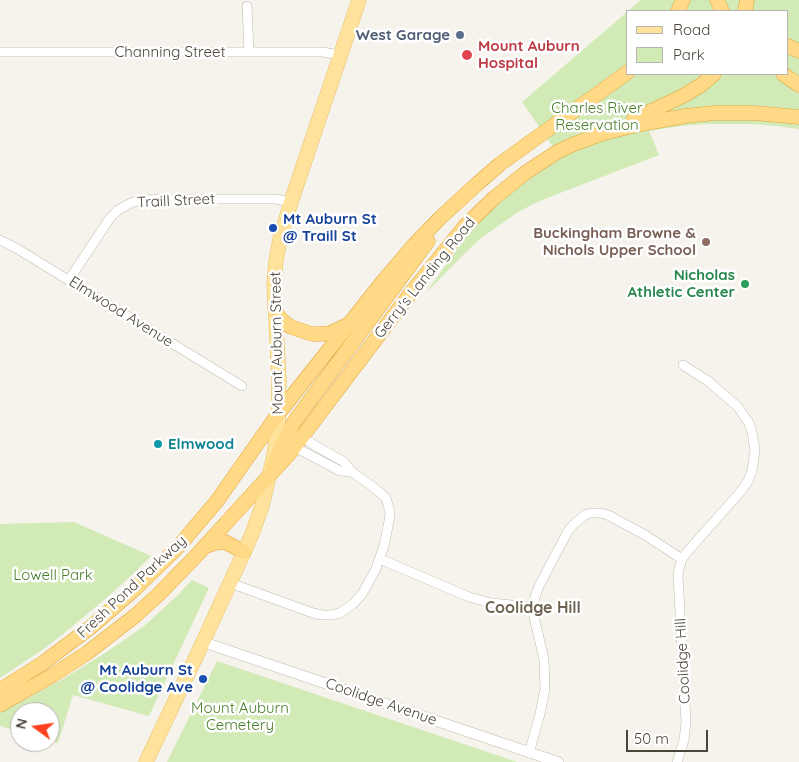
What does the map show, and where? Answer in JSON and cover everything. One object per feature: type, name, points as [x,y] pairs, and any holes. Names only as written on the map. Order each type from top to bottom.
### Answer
[{"type":"highway","name":"Gerry's Landing Road","points":[[278,414],[351,321],[427,230],[469,190],[500,164],[625,73]]},
{"type":"highway","points":[[604,133],[683,96],[713,75]]},
{"type":"highway","points":[[784,75],[799,85]]},
{"type":"highway","name":"Gerry's Landing Road","points":[[269,476],[299,442],[434,263],[465,226],[479,211],[510,185],[549,157],[574,144],[604,133],[640,124],[705,114],[754,113],[799,118]]},
{"type":"highway","points":[[269,476],[286,436],[300,413],[428,240],[469,190]]},
{"type":"highway","points":[[275,307],[278,316],[285,324],[312,334],[334,332],[351,321]]},
{"type":"highway","name":"Fresh Pond Parkway","points":[[0,690],[30,672],[81,635],[116,606],[165,560],[217,501],[278,414]]},
{"type":"highway","name":"Fresh Pond Parkway","points":[[0,705],[53,675],[103,641],[145,607],[204,547],[269,476]]},
{"type":"highway","points":[[204,547],[225,542],[244,552]]},
{"type":"main road","name":"Mount Auburn Street","points":[[146,762],[203,642],[259,516],[276,439],[278,414],[279,380],[274,284],[277,254],[291,202],[359,0]]},
{"type":"street","points":[[247,6],[249,52]]},
{"type":"street","name":"Channing Street","points":[[0,52],[322,52],[340,55]]},
{"type":"street","name":"Traill Street","points":[[68,280],[110,218],[118,210],[133,202],[167,199],[275,199],[291,202]]},
{"type":"street","name":"Elmwood Avenue","points":[[0,240],[12,245],[242,386]]},
{"type":"street","points":[[529,753],[545,689],[544,659],[533,607],[539,586],[568,531],[578,519],[585,515],[591,513],[608,516],[645,535],[682,559],[742,490],[752,472],[755,450],[750,423],[738,407],[708,381],[683,365]]},
{"type":"street","points":[[230,583],[313,613],[331,615],[340,613],[353,604],[369,583],[380,559],[390,521],[386,498],[352,472],[340,471],[299,442]]},
{"type":"street","points":[[380,559],[469,597],[491,603],[533,607]]},
{"type":"street","name":"Coolidge Hill","points":[[677,762],[684,740],[686,722],[678,576],[682,559]]},
{"type":"street","name":"Coolidge Avenue","points":[[203,642],[558,762]]},
{"type":"green space","name":"Charles River Reservation","points":[[641,0],[799,0],[799,129],[751,124],[705,124],[649,131],[659,155],[535,203],[515,214],[480,239],[425,294],[465,238],[493,207],[534,174],[560,157],[522,102],[626,13],[626,75],[789,75],[789,10],[629,10]]},
{"type":"green space","name":"Lowell Park","points":[[74,522],[151,556],[68,630],[0,678],[0,524]]},
{"type":"green space","points":[[192,580],[209,588],[149,716],[73,695],[60,737],[60,702],[20,702],[105,653],[143,627]]},
{"type":"green space","name":"Mount Auburn Cemetery","points":[[217,661],[517,762],[167,762]]},
{"type":"green space","points":[[10,708],[10,729],[0,726],[0,713]]},
{"type":"place","name":"West Garage","points":[[460,35]]},
{"type":"place","name":"Mount Auburn Hospital","points":[[467,55]]},
{"type":"place","name":"Mt Auburn St @ Traill St","points":[[273,228]]},
{"type":"place","name":"Buckingham Browne & Nichols Upper School","points":[[706,242]]},
{"type":"place","name":"Nicholas Athletic Center","points":[[745,284]]},
{"type":"place","name":"Elmwood","points":[[158,444]]},
{"type":"place","name":"Mt Auburn St @ Coolidge Ave","points":[[203,679]]},
{"type":"district","name":"Coolidge Hill","points":[[533,608]]}]
